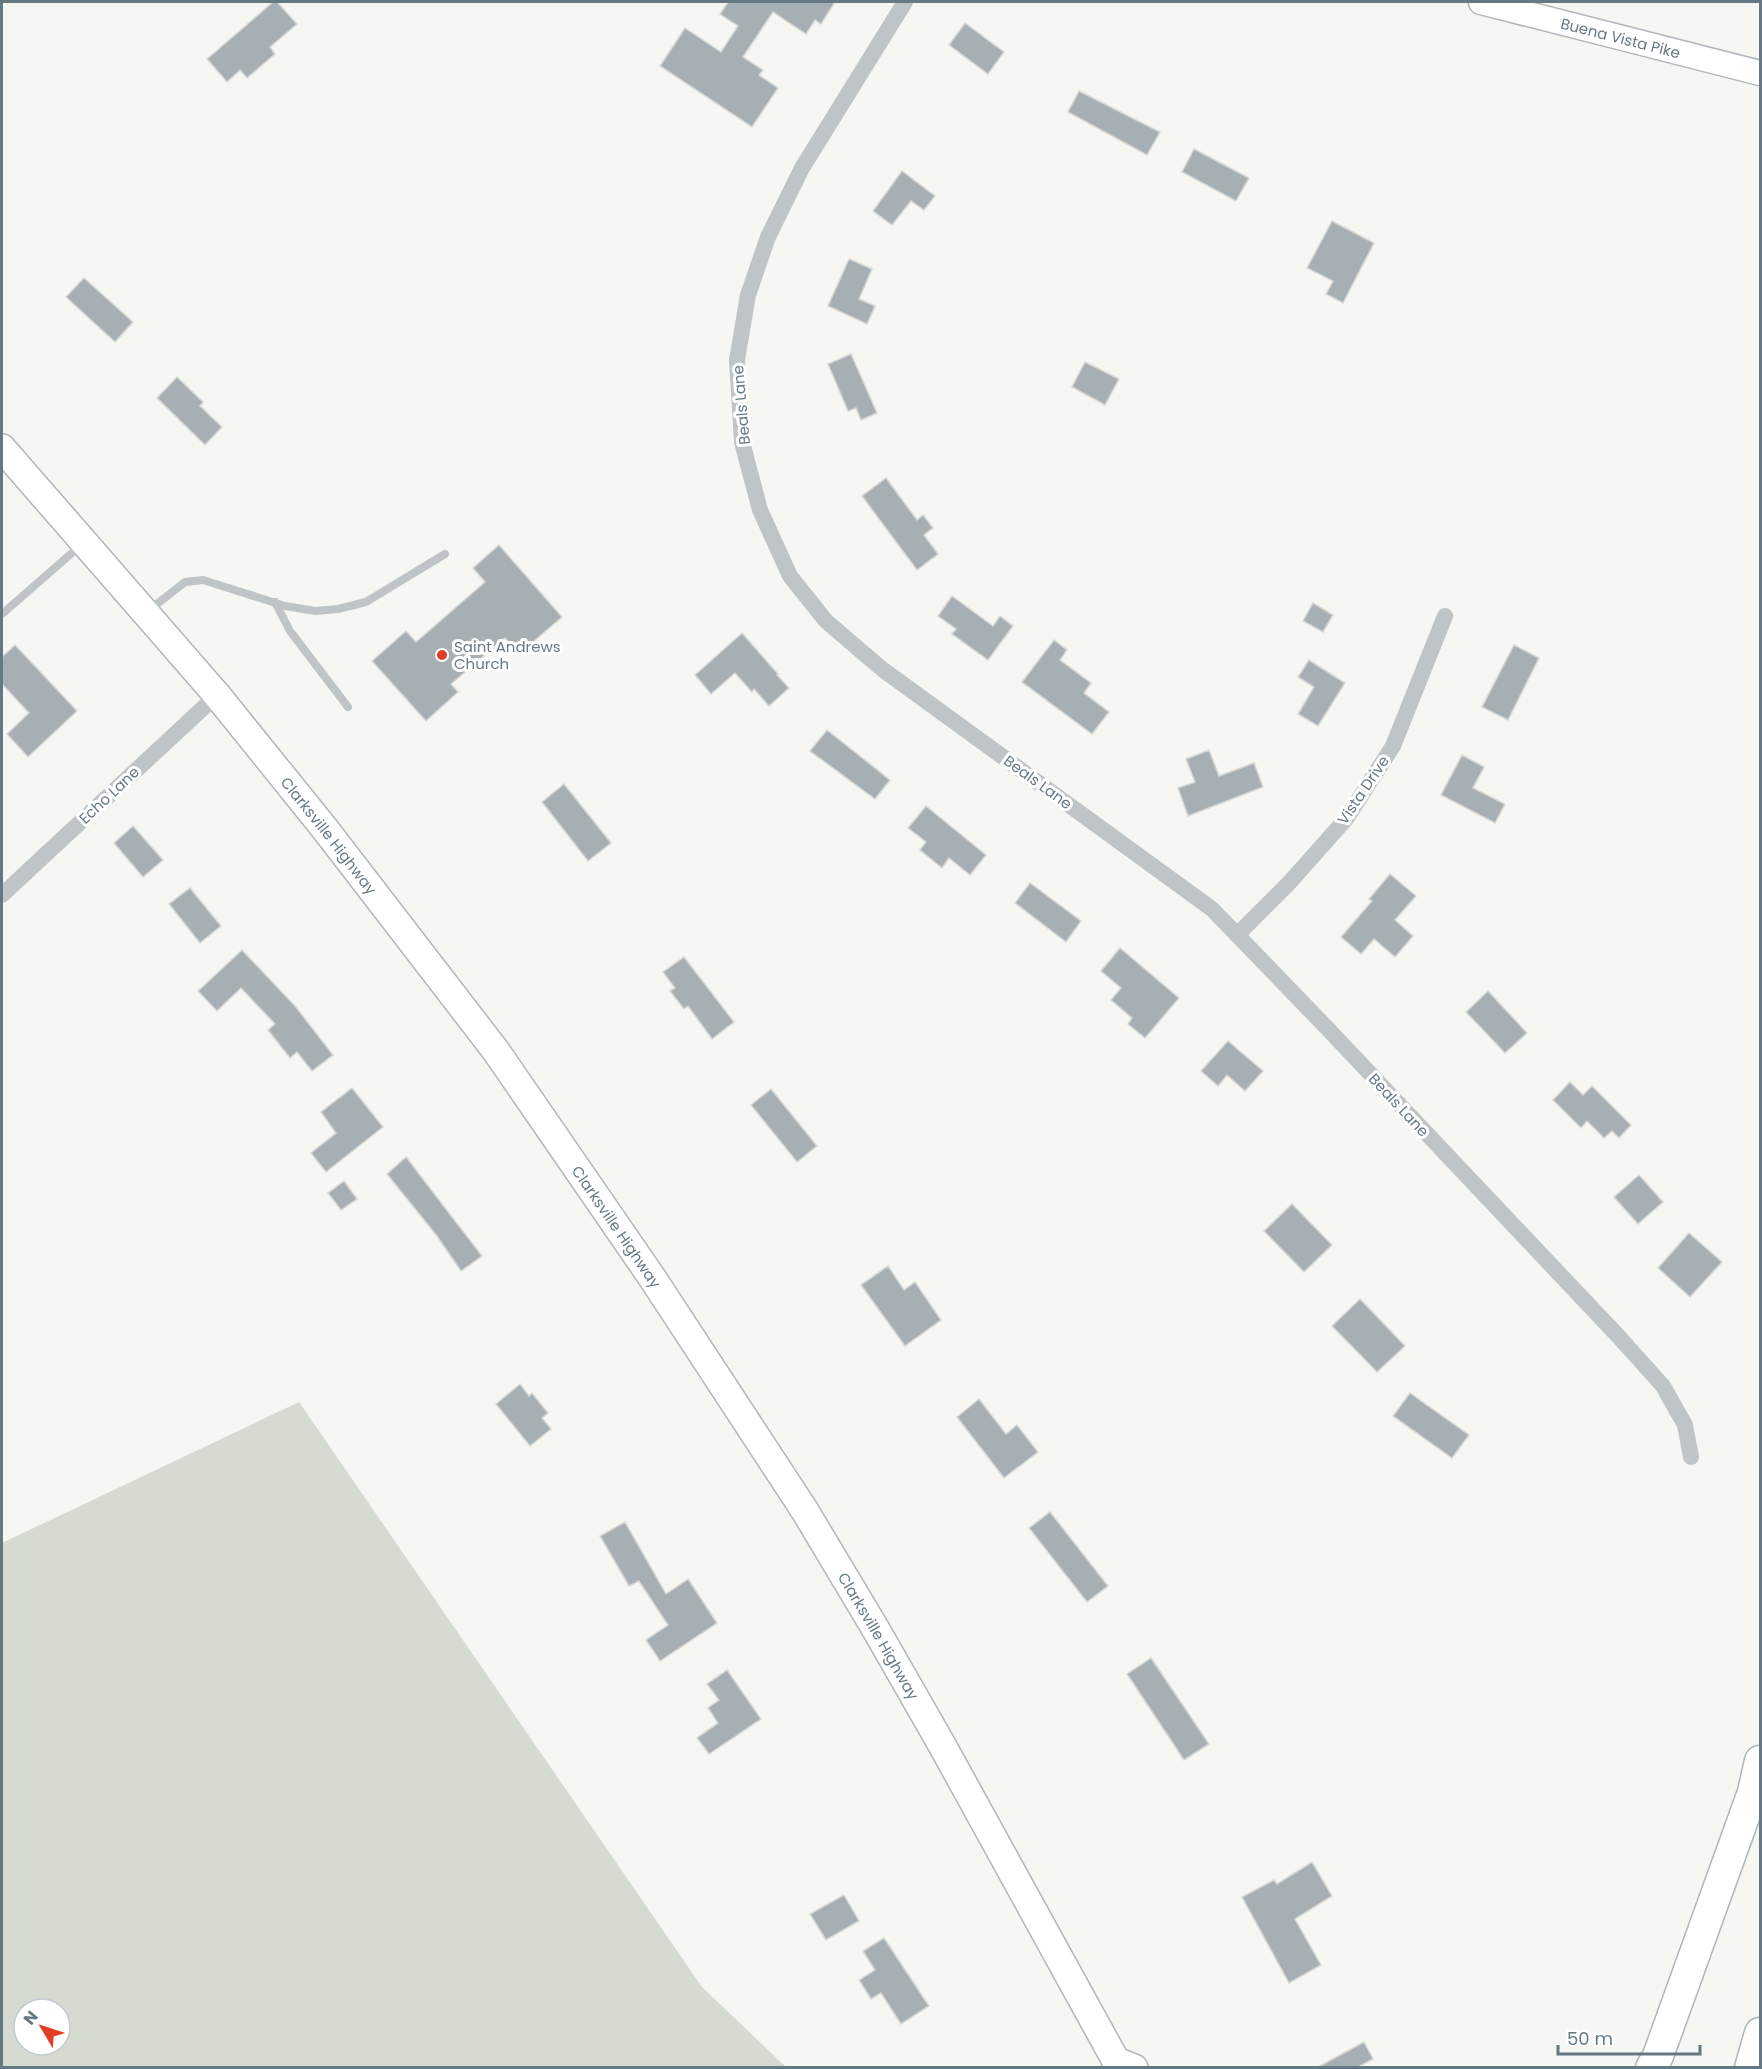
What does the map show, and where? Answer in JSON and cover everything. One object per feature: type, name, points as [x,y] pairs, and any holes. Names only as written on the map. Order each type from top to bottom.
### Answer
[{"type":"highway","points":[[1651,2067],[1658,2056],[1749,1803],[1761,1761]]},
{"type":"highway","points":[[1750,2067],[1761,2033]]},
{"type":"main road","name":"Buena Vista Pike","points":[[1482,2],[1761,73]]},
{"type":"main road","name":"Clarksville Highway","points":[[2,448],[217,696],[325,829],[496,1051],[699,1347],[805,1511],[942,1745],[1121,2065]]},
{"type":"street","name":"Beals Lane","points":[[905,2],[802,168],[768,237],[748,295],[737,360],[742,442],[760,510],[790,576],[826,621],[882,669],[1212,909],[1663,1386],[1685,1425],[1691,1457]]},
{"type":"street","name":"Vista Drive","points":[[1237,935],[1289,883],[1346,819],[1393,746],[1445,616]]},
{"type":"street","name":"Echo Lane","points":[[2,895],[217,696]]},
{"type":"lane","points":[[2,614],[84,542]]},
{"type":"lane","points":[[146,613],[185,582],[203,580],[275,603],[315,611],[338,609],[366,602],[445,554]]},
{"type":"lane","points":[[275,603],[290,631],[348,707]]},
{"type":"shaded area","points":[[299,1402],[702,1987],[786,2067],[2,2067],[2,1543]]},
{"type":"building","points":[[273,2],[277,2],[297,24],[270,47],[275,54],[247,78],[240,70],[227,82],[207,59]]},
{"type":"building","points":[[728,2],[835,2],[821,24],[815,20],[806,34],[773,12],[743,57],[763,70],[759,75],[778,88],[752,127],[660,66],[685,28],[721,52],[738,26],[720,14]]},
{"type":"building","points":[[965,23],[1004,52],[988,74],[949,45]]},
{"type":"building","points":[[1079,91],[1160,132],[1147,155],[1068,112]]},
{"type":"building","points":[[1194,149],[1249,178],[1236,201],[1182,172]]},
{"type":"building","points":[[902,171],[935,196],[924,210],[911,201],[892,225],[873,211]]},
{"type":"building","points":[[1332,221],[1374,243],[1343,303],[1326,294],[1333,281],[1307,268]]},
{"type":"building","points":[[849,259],[872,269],[859,299],[875,306],[867,324],[828,306]]},
{"type":"building","points":[[84,278],[133,322],[115,342],[66,297]]},
{"type":"building","points":[[851,354],[877,413],[861,420],[856,408],[848,411],[828,364]]},
{"type":"building","points":[[1085,362],[1119,379],[1105,405],[1072,387]]},
{"type":"building","points":[[177,377],[203,402],[200,406],[222,427],[205,445],[157,398]]},
{"type":"building","points":[[886,478],[917,520],[923,515],[933,528],[924,535],[938,554],[917,570],[862,496]]},
{"type":"building","points":[[499,545],[562,617],[519,654],[505,638],[451,684],[458,692],[426,721],[372,661],[406,631],[416,642],[485,582],[473,568]]},
{"type":"building","points":[[952,596],[993,626],[1000,616],[1013,626],[988,660],[952,634],[956,629],[938,616]]},
{"type":"building","points":[[1313,603],[1333,615],[1323,632],[1303,621]]},
{"type":"building","points":[[742,633],[789,688],[769,706],[735,673],[711,694],[695,675]]},
{"type":"building","points":[[1054,640],[1067,650],[1060,660],[1091,683],[1084,693],[1109,712],[1092,734],[1022,682]]},
{"type":"building","points":[[15,645],[77,711],[28,757],[7,734],[29,713],[2,684],[2,657]]},
{"type":"building","points":[[1514,645],[1539,658],[1508,720],[1482,707]]},
{"type":"building","points":[[1309,660],[1345,683],[1318,726],[1298,714],[1314,687],[1298,677]]},
{"type":"building","points":[[827,730],[890,780],[875,799],[810,751]]},
{"type":"building","points":[[1209,750],[1219,776],[1254,763],[1263,787],[1188,816],[1178,788],[1195,782],[1186,759]]},
{"type":"building","points":[[1462,755],[1484,767],[1473,788],[1505,804],[1495,823],[1441,795]]},
{"type":"building","points":[[564,784],[611,843],[588,861],[542,802]]},
{"type":"building","points":[[926,806],[986,855],[970,875],[949,858],[942,868],[920,850],[926,842],[908,828]]},
{"type":"building","points":[[133,826],[163,860],[143,877],[114,843]]},
{"type":"building","points":[[1390,874],[1416,896],[1395,920],[1413,936],[1395,957],[1374,939],[1361,954],[1341,937],[1372,901],[1369,899]]},
{"type":"building","points":[[1030,883],[1081,921],[1066,942],[1015,903]]},
{"type":"building","points":[[190,888],[221,926],[200,943],[169,904]]},
{"type":"building","points":[[1120,948],[1179,998],[1145,1038],[1128,1024],[1132,1018],[1111,1000],[1121,988],[1101,971]]},
{"type":"building","points":[[242,950],[295,1006],[333,1055],[312,1071],[297,1052],[290,1058],[268,1030],[275,1024],[241,988],[217,1011],[198,991]]},
{"type":"building","points":[[684,957],[734,1022],[712,1039],[688,1006],[684,1009],[670,991],[675,988],[663,972]]},
{"type":"building","points":[[1488,991],[1527,1033],[1505,1053],[1466,1012]]},
{"type":"building","points":[[1228,1041],[1263,1071],[1245,1091],[1227,1075],[1218,1086],[1201,1071]]},
{"type":"building","points":[[1570,1082],[1583,1095],[1592,1086],[1631,1125],[1619,1138],[1612,1131],[1604,1138],[1587,1121],[1581,1128],[1553,1100]]},
{"type":"building","points":[[352,1088],[383,1127],[326,1172],[311,1153],[336,1133],[321,1112]]},
{"type":"building","points":[[771,1089],[817,1146],[797,1162],[751,1105]]},
{"type":"building","points":[[406,1157],[482,1256],[461,1271],[437,1236],[387,1174]]},
{"type":"building","points":[[1639,1175],[1663,1202],[1638,1224],[1614,1197]]},
{"type":"building","points":[[344,1181],[357,1199],[341,1210],[328,1193]]},
{"type":"building","points":[[1292,1204],[1332,1245],[1304,1272],[1264,1231]]},
{"type":"building","points":[[1689,1233],[1722,1262],[1690,1297],[1658,1268]]},
{"type":"building","points":[[888,1266],[904,1290],[915,1282],[941,1320],[905,1346],[861,1285]]},
{"type":"building","points":[[1360,1299],[1405,1346],[1377,1372],[1332,1326]]},
{"type":"building","points":[[520,1384],[529,1396],[532,1393],[548,1413],[542,1418],[551,1429],[530,1446],[496,1404]]},
{"type":"building","points":[[1410,1393],[1469,1435],[1452,1458],[1393,1416]]},
{"type":"building","points":[[979,1399],[1006,1434],[1017,1425],[1038,1452],[1004,1478],[957,1417]]},
{"type":"building","points":[[1050,1512],[1108,1586],[1087,1602],[1029,1528]]},
{"type":"building","points":[[625,1522],[666,1594],[688,1579],[717,1623],[660,1661],[646,1640],[668,1625],[639,1581],[629,1586],[600,1536]]},
{"type":"building","points":[[1151,1658],[1209,1744],[1184,1760],[1127,1674]]},
{"type":"building","points":[[727,1670],[761,1719],[709,1754],[697,1738],[718,1723],[708,1708],[719,1700],[707,1684]]},
{"type":"building","points":[[1312,1862],[1332,1896],[1295,1919],[1321,1965],[1289,1983],[1242,1897],[1274,1880],[1277,1884]]},
{"type":"building","points":[[844,1895],[859,1921],[826,1940],[810,1914]]},
{"type":"building","points":[[884,1938],[929,2006],[901,2024],[881,1993],[871,1999],[859,1980],[875,1970],[863,1951]]},
{"type":"building","points":[[1364,2042],[1373,2059],[1358,2067],[1318,2067]]},
{"type":"place","name":"Saint Andrews Church","points":[[442,655]]}]
